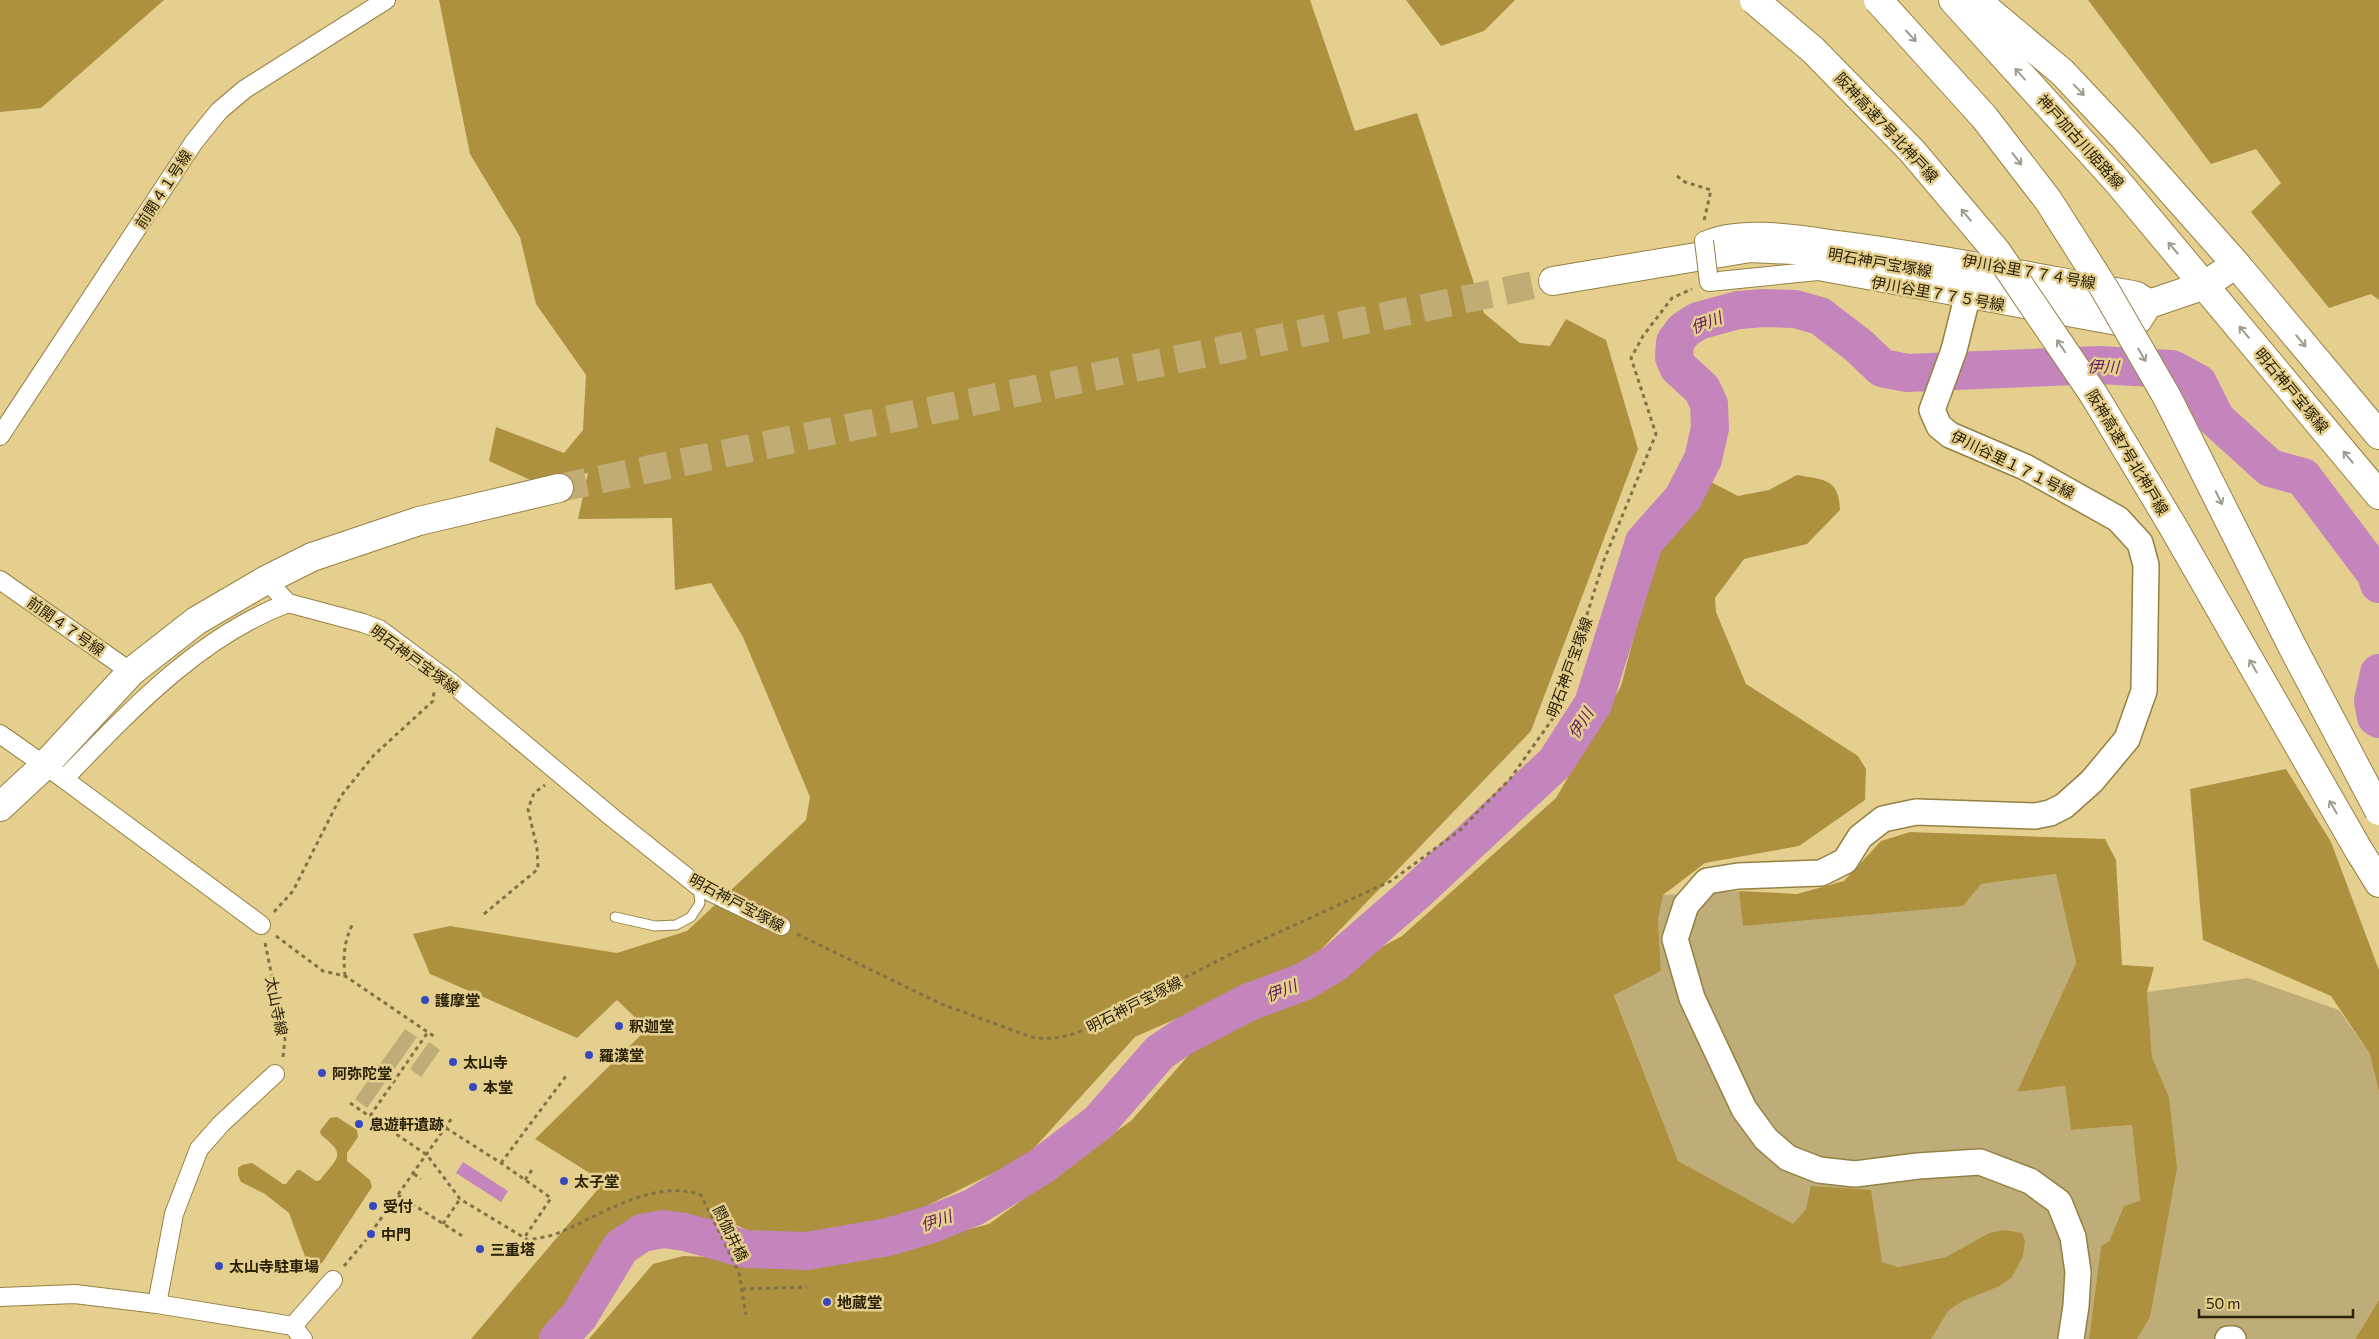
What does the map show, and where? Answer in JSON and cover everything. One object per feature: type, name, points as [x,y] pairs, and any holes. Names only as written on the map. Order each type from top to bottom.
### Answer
[{"type":"main road","name":"阪神高速7号北神戸線","points":[[1754,0],[1813,50],[1912,151],[1996,252],[2094,395],[2172,525],[2379,883]]},
{"type":"main road","points":[[1878,0],[1984,117],[2048,200],[2104,288],[2172,406],[2292,646],[2379,811]]},
{"type":"main road","name":"神戸加古川姫路線","points":[[1953,0],[2118,181],[2205,285]]},
{"type":"main road","points":[[1976,0],[2062,72],[2126,140],[2236,264],[2379,435]]},
{"type":"main road","name":"明石神戸宝塚線","points":[[1553,282],[1750,248],[1814,251],[2129,305],[2155,302],[2205,285],[2236,264]]},
{"type":"main road","name":"明石神戸宝塚線","points":[[2205,285],[2379,494]]},
{"type":"main road","points":[[0,807],[55,772],[131,672],[196,621],[266,580],[312,557],[419,521],[559,488]]},
{"type":"street","name":"前開４１号線","points":[[0,436],[194,142],[219,111],[245,89],[386,0]]},
{"type":"street","name":"伊川谷里７７４号線","points":[[1704,241],[1719,234],[1776,232],[1913,250],[2138,291],[2155,302]]},
{"type":"street","points":[[1704,241],[1709,278]]},
{"type":"street","name":"伊川谷里７７５号線","points":[[1709,278],[1818,271],[2122,327],[2142,323],[2155,302]]},
{"type":"street","name":"伊川谷里１７１号線","points":[[1967,298],[1954,350],[1932,410],[1939,426],[1944,431],[2025,467],[2118,519],[2140,543],[2146,565],[2144,691],[2127,738],[2092,781],[2064,806],[2050,813],[2035,816],[1916,812],[1883,820],[1860,837],[1845,862],[1821,873],[1738,876],[1706,881],[1686,905],[1675,939],[1692,998],[1744,1109],[1766,1140],[1788,1158],[1819,1170],[1855,1174],[1918,1166],[1980,1162],[2030,1181],[2059,1202],[2073,1237],[2078,1272],[2076,1306],[2071,1339]]},
{"type":"street","name":"前開４７号線","points":[[0,580],[131,672]]},
{"type":"street","points":[[55,772],[200,652],[262,613],[288,603],[266,580]]},
{"type":"street","name":"明石神戸宝塚線","points":[[288,603],[363,622],[379,629],[435,670],[698,886],[781,926]]},
{"type":"street","points":[[0,734],[55,772],[262,926]]},
{"type":"street","points":[[157,1304],[174,1214],[199,1149],[221,1124],[275,1074]]},
{"type":"street","points":[[0,1297],[75,1294],[157,1304],[298,1332],[333,1280]]},
{"type":"street","points":[[2228,1339],[2233,1339]]},
{"type":"lane","points":[[615,917],[655,926],[676,924],[692,917],[700,903],[698,886]]},
{"type":"path","points":[[1677,176],[1685,182],[1711,190],[1702,227],[1704,241]]},
{"type":"path","name":"明石神戸宝塚線","points":[[781,926],[939,1003],[1041,1039],[1066,1037],[1079,1032],[1229,955],[1391,881],[1459,831],[1510,779],[1556,714],[1604,560],[1656,434],[1631,358],[1643,336],[1672,298],[1709,278]]},
{"type":"path","points":[[435,670],[433,701],[374,755],[341,796],[293,890],[262,926],[324,971],[345,976],[435,1037]]},
{"type":"path","points":[[484,914],[538,869],[537,848],[528,809],[534,793],[559,773]]},
{"type":"path","points":[[345,976],[342,954],[346,938],[354,923]]},
{"type":"path","name":"太山寺線","points":[[262,926],[284,1039],[282,1062],[275,1074]]},
{"type":"path","points":[[370,1116],[428,1032]]},
{"type":"path","points":[[501,1163],[566,1076]]},
{"type":"path","points":[[350,1103],[427,1154],[460,1199],[524,1238],[550,1198],[501,1163],[446,1128]]},
{"type":"path","points":[[375,1227],[452,1118]]},
{"type":"path","points":[[525,1180],[532,1170]]},
{"type":"path","points":[[413,1174],[421,1179]]},
{"type":"path","name":"閼伽井橋","points":[[524,1238],[528,1240],[556,1234],[618,1204],[652,1194],[678,1191],[701,1195],[739,1273],[746,1316]]},
{"type":"path","points":[[398,1195],[464,1237]]},
{"type":"path","points":[[443,1224],[460,1199]]},
{"type":"path","points":[[333,1280],[366,1240]]},
{"type":"path","points":[[742,1289],[807,1287]]},
{"type":"shaded area","points":[[0,0],[164,0],[41,108],[0,112]]},
{"type":"shaded area","points":[[439,0],[1310,0],[1355,131],[1417,113],[1484,313],[1520,343],[1550,346],[1566,319],[1606,340],[1638,449],[1531,731],[1313,958],[1135,1037],[1026,1157],[906,1216],[856,1229],[768,1240],[734,1224],[638,1215],[574,1311],[546,1339],[471,1339],[604,1182],[535,1139],[647,1029],[617,1000],[577,1038],[430,974],[413,934],[450,926],[617,953],[687,931],[806,820],[810,797],[743,637],[711,583],[675,590],[672,518],[578,519],[588,473],[537,483],[489,461],[496,427],[564,453],[583,430],[586,375],[536,304],[520,237],[470,154]]},
{"type":"shaded area","points":[[1406,0],[1515,0],[1484,31],[1441,46]]},
{"type":"shaded area","points":[[2088,0],[2379,0],[2379,300],[2371,294],[2329,308],[2251,212],[2281,183],[2256,149],[2211,164]]},
{"type":"shaded area","points":[[1797,475],[1822,480],[1833,486],[1837,492],[1840,510],[1807,544],[1744,559],[1715,598],[1716,612],[1746,684],[1858,756],[1866,769],[1865,800],[1799,846],[1705,863],[1663,895],[1658,919],[1661,971],[1614,995],[1678,1161],[1793,1224],[1806,1209],[1811,1186],[1871,1190],[1882,1262],[1898,1267],[1946,1257],[1989,1233],[2005,1230],[2022,1233],[2025,1241],[2023,1256],[2012,1277],[2000,1286],[1963,1301],[1949,1310],[1931,1339],[589,1339],[653,1264],[683,1256],[846,1262],[989,1224],[1132,1120],[1194,1049],[1402,936],[1556,798],[1621,686],[1657,549],[1709,481],[1738,496],[1769,490]]},
{"type":"shaded area","points":[[2286,769],[2331,842],[2379,970],[2379,1093],[2370,1054],[2331,996],[2203,940],[2190,789]]},
{"type":"shaded area","points":[[1910,832],[2105,839],[2116,860],[2122,965],[2154,967],[2147,992],[2152,1057],[2169,1097],[2177,1168],[2150,1317],[2137,1339],[2089,1339],[2101,1246],[2109,1241],[2124,1206],[2140,1201],[2132,1125],[2071,1130],[2065,1086],[2017,1092],[2076,963],[2056,874],[1981,884],[1963,906],[1743,926],[1739,891],[1797,894],[1844,881],[1881,841]]},
{"type":"shaded area","points":[[2056,874],[2076,963],[2017,1092],[2065,1086],[2071,1130],[2132,1125],[2140,1202],[2124,1206],[2109,1241],[2101,1246],[2089,1339],[1931,1339],[1949,1310],[1963,1301],[2000,1286],[1989,1233],[1946,1257],[1898,1267],[1882,1263],[1806,1209],[1793,1225],[1678,1161],[1614,994],[1661,971],[1658,919],[1662,895],[1739,891],[1744,926],[1981,884]]},
{"type":"shaded area","points":[[2248,978],[2339,1010],[2370,1054],[2379,1093],[2379,1300],[2355,1339],[2137,1339],[2150,1317],[2169,1097],[2152,1057],[2147,992]]},
{"type":"shaded area","points":[[405,1029],[417,1037],[367,1108],[355,1099]]},
{"type":"shaded area","points":[[429,1042],[440,1050],[421,1077],[410,1069]]},
{"type":"shaded area","points":[[337,1117],[357,1130],[358,1137],[347,1153],[347,1161],[370,1180],[372,1187],[322,1263],[314,1266],[307,1262],[289,1213],[265,1194],[241,1182],[238,1168],[252,1163],[283,1184],[286,1184],[297,1170],[300,1170],[316,1181],[320,1180],[335,1161],[337,1152],[321,1135],[320,1131],[330,1118]]},
{"type":"shaded area","points":[[463,1162],[508,1191],[501,1202],[456,1173]]},
{"type":"shaded area","points":[[2379,1300],[2379,1339],[2355,1339]]},
{"type":"waterway","name":"伊川","points":[[558,1339],[579,1316],[621,1247],[642,1233],[663,1229],[685,1232],[746,1249],[807,1251],[888,1237],[932,1224],[974,1207],[1040,1167],[1099,1122],[1160,1052],[1184,1036],[1247,1003],[1305,981],[1335,963],[1415,893],[1555,763],[1593,704],[1644,542],[1683,498],[1703,459],[1710,428],[1709,404],[1702,389],[1678,367],[1674,357],[1675,342],[1684,330],[1698,321],[1738,310],[1764,308],[1795,309],[1820,316],[1859,346],[1882,368],[1907,373],[2098,365],[2172,369],[2198,383],[2216,419],[2270,468],[2303,477],[2376,574],[2379,584]]},
{"type":"waterway","name":"伊川","points":[[2379,673],[2373,701],[2376,717],[2379,719]]},
{"type":"tunnel","points":[[559,488],[1553,281]]},
{"type":"place","name":"護摩堂","points":[[425,1000]]},
{"type":"place","name":"釈迦堂","points":[[619,1026]]},
{"type":"place","name":"羅漢堂","points":[[589,1055]]},
{"type":"place","name":"太山寺","points":[[453,1062]]},
{"type":"place","name":"阿弥陀堂","points":[[322,1073]]},
{"type":"place","name":"本堂","points":[[473,1087]]},
{"type":"place","name":"息遊軒遺跡","points":[[359,1124]]},
{"type":"place","name":"太子堂","points":[[564,1181]]},
{"type":"place","name":"受付","points":[[373,1206]]},
{"type":"place","name":"中門","points":[[371,1234]]},
{"type":"place","name":"三重塔","points":[[480,1249]]},
{"type":"place","name":"太山寺駐車場","points":[[219,1266]]},
{"type":"place","name":"地蔵堂","points":[[827,1302]]}]
